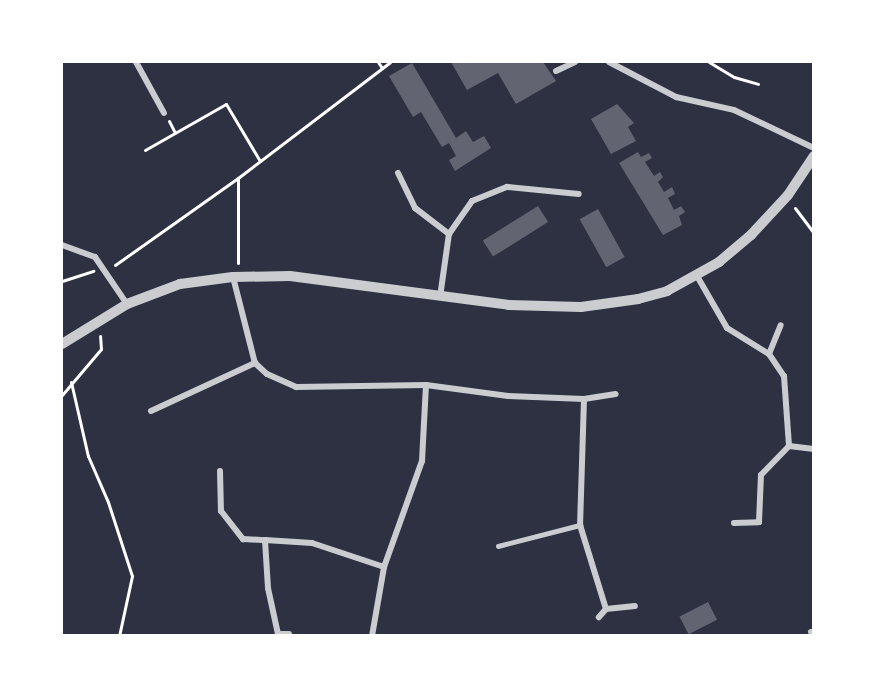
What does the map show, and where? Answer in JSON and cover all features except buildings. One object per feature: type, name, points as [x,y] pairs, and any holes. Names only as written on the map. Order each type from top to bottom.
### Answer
[{"type":"street","points":[[136,62],[164,113]]},
{"type":"street","points":[[556,70],[575,62]]},
{"type":"street","points":[[609,62],[676,97],[734,110],[813,148]]},
{"type":"street","points":[[62,344],[98,319],[127,304],[180,284],[233,277],[290,276],[440,297],[581,307],[638,299],[697,276],[751,235],[788,195],[813,156]]},
{"type":"street","points":[[398,173],[415,208],[449,234]]},
{"type":"street","points":[[440,297],[449,234],[472,201],[507,187],[579,194]]},
{"type":"street","points":[[62,245],[95,257],[127,304]]},
{"type":"street","points":[[697,276],[727,328],[769,354],[784,376],[789,446],[760,475],[759,522],[734,523]]},
{"type":"street","points":[[233,277],[255,363],[267,374],[296,387],[426,386],[508,396],[584,399],[616,394]]},
{"type":"street","points":[[769,354],[781,325]]},
{"type":"street","points":[[152,411],[255,363]]},
{"type":"street","points":[[372,636],[384,567],[422,461],[426,386]]},
{"type":"street","points":[[584,399],[580,525],[606,609]]},
{"type":"street","points":[[789,446],[813,449]]},
{"type":"street","points":[[220,471],[221,511],[243,539],[312,543],[384,567]]},
{"type":"street","points":[[265,540],[268,588],[275,635],[289,634]]},
{"type":"street","points":[[599,617],[606,609],[635,606]]},
{"type":"lane","points":[[498,546],[580,525]]},
{"type":"path","points":[[378,62],[382,68]]},
{"type":"path","points":[[115,265],[238,178],[390,62]]},
{"type":"path","points":[[709,62],[734,77],[758,84]]},
{"type":"path","points":[[145,150],[226,104],[260,161]]},
{"type":"path","points":[[238,178],[238,263]]},
{"type":"path","points":[[788,195],[813,233]]},
{"type":"path","points":[[62,281],[94,271]]},
{"type":"path","points":[[62,395],[101,349],[98,319]]},
{"type":"path","points":[[71,382],[88,456],[108,502],[132,576],[119,636]]}]
